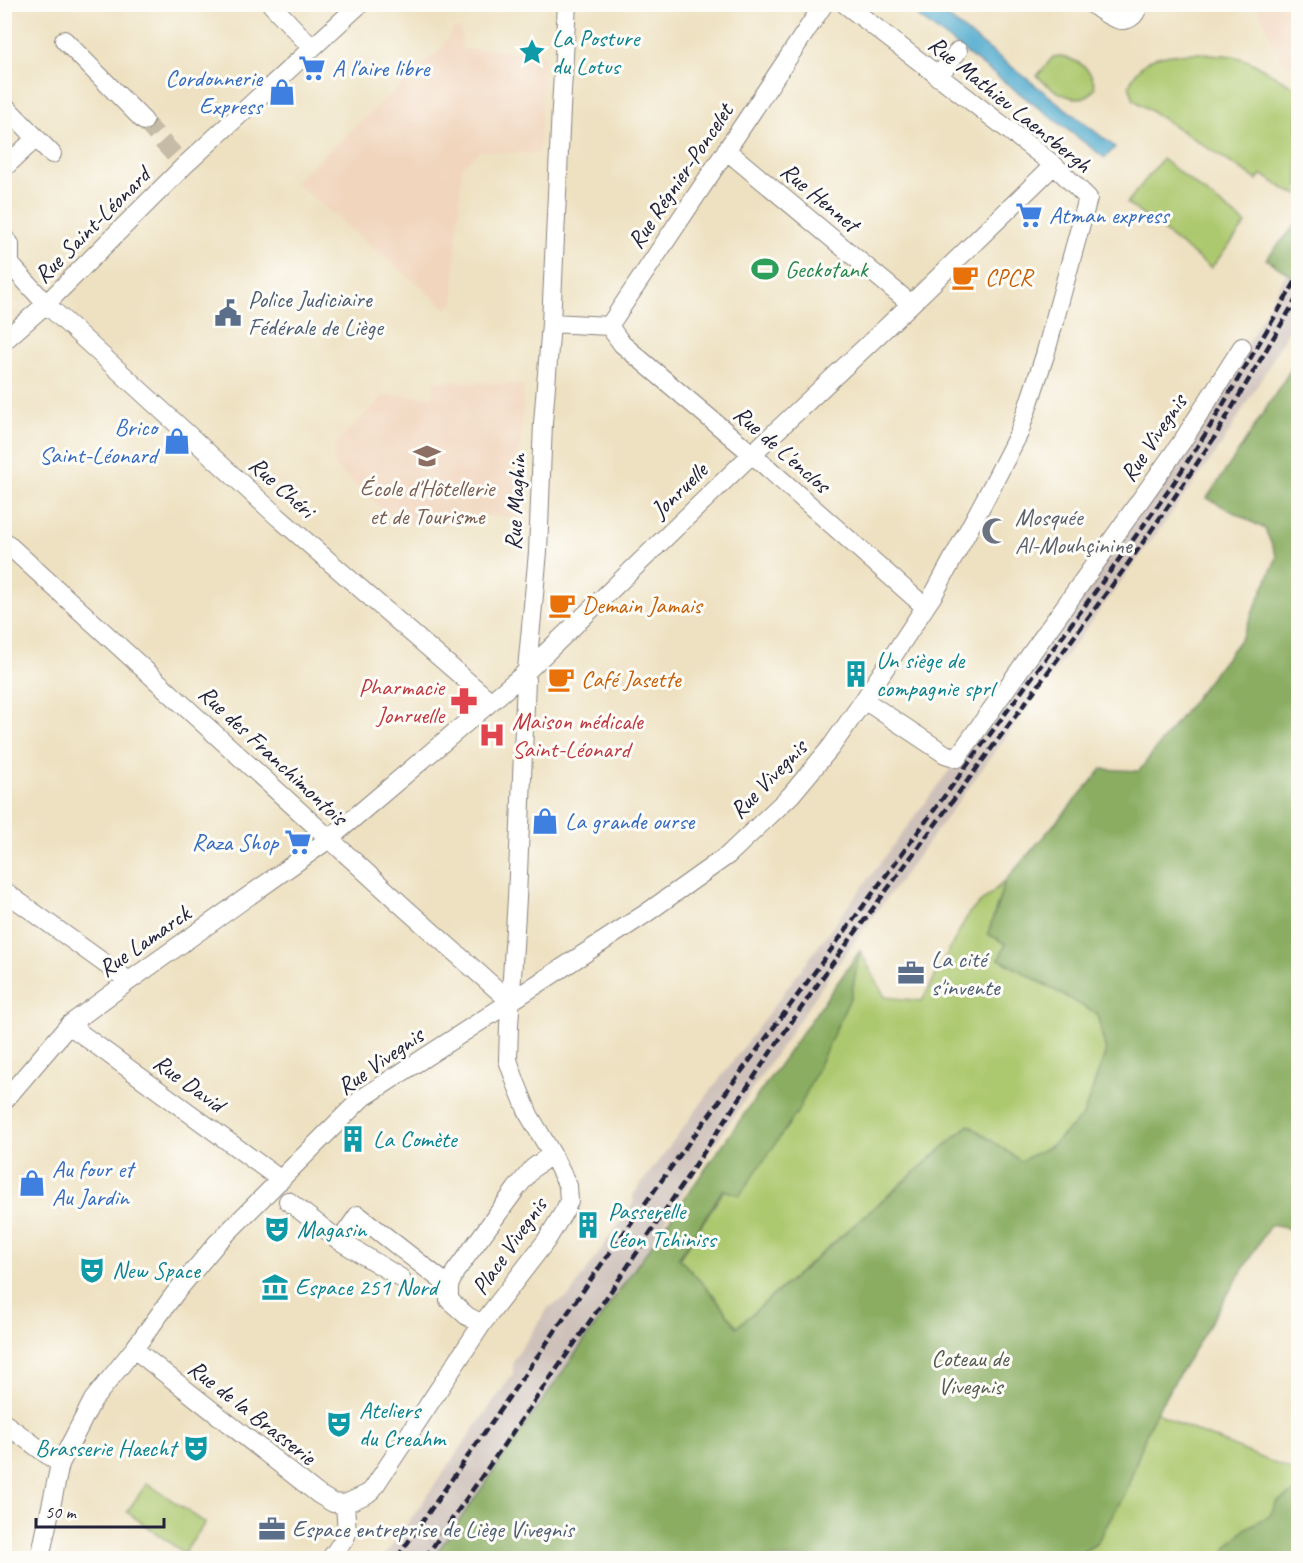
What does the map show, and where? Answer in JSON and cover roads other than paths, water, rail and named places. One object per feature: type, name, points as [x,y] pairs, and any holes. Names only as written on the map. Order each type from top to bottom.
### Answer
[{"type":"street","points":[[271,4],[312,48]]},
{"type":"street","name":"Rue Saint-Léonard","points":[[4,341],[46,304],[181,161],[360,4]]},
{"type":"street","name":"Rue Maghin","points":[[511,1002],[518,898],[526,672],[538,552],[543,423],[551,323],[567,4]]},
{"type":"street","name":"Rue Régnier-Poncelet","points":[[609,326],[824,4]]},
{"type":"street","name":"Rue Mathieu Laensbergh","points":[[845,4],[1053,165],[1088,198]]},
{"type":"street","points":[[1098,10],[1114,19],[1127,20],[1135,16],[1139,4]]},
{"type":"street","points":[[64,40],[144,121]]},
{"type":"street","points":[[938,77],[958,51]]},
{"type":"street","points":[[4,105],[52,154]]},
{"type":"street","points":[[4,168],[36,138]]},
{"type":"street","name":"Rue Hennet","points":[[726,150],[911,304]]},
{"type":"street","name":"Jonruelle","points":[[329,839],[526,672],[1053,165]]},
{"type":"street","name":"Rue Vivegnis","points":[[40,1558],[60,1464],[93,1400],[176,1292],[217,1243],[361,1099],[645,914],[728,855],[798,786],[831,747],[934,592],[1019,433],[1045,355],[1088,198]]},
{"type":"street","name":"Rue Chéri","points":[[4,238],[10,244],[10,264],[46,304],[278,517],[490,701]]},
{"type":"street","points":[[551,323],[609,326]]},
{"type":"street","name":"Rue de L'enclos","points":[[609,326],[622,344],[752,454],[924,606]]},
{"type":"street","name":"Rue Vivegnis","points":[[864,700],[945,754],[957,758],[1183,441],[1242,347]]},
{"type":"street","name":"Rue des Franchimontois","points":[[4,541],[474,971],[511,1002]]},
{"type":"street","name":"Rue Lamarck","points":[[4,1101],[69,1025],[329,839]]},
{"type":"street","points":[[4,891],[129,981]]},
{"type":"street","name":"Place Vivegnis","points":[[511,1002],[508,1060],[529,1115],[552,1154],[568,1186],[569,1201],[546,1241],[482,1324],[467,1316],[449,1300],[449,1286],[455,1272],[516,1189],[533,1168],[552,1154]]},
{"type":"street","name":"Rue David","points":[[69,1025],[281,1180]]},
{"type":"street","points":[[288,1201],[340,1241],[401,1278]]},
{"type":"street","points":[[340,1241],[358,1215],[449,1286]]},
{"type":"street","points":[[331,1558],[347,1533],[345,1504],[372,1490],[482,1324]]},
{"type":"street","name":"Rue de la Brasserie","points":[[134,1349],[318,1494],[333,1503],[345,1504]]},
{"type":"street","points":[[4,1423],[60,1464]]},
{"type":"water","points":[[903,5],[932,5],[1115,147],[1105,158]]},
{"type":"tunnel","points":[[144,121],[177,158]]},
{"type":"railway","points":[[397,1558],[682,1152],[1169,490],[1208,430],[1297,279]]},
{"type":"railway","points":[[425,1558],[620,1278],[829,968],[1125,568],[1176,495],[1216,435],[1298,296]]},
{"type":"place","name":"La Posture du Lotus","points":[[532,52]]},
{"type":"place","name":"A l'aire libre","points":[[312,68]]},
{"type":"place","name":"Cordonnerie Express","points":[[282,92]]},
{"type":"place","name":"Atman express","points":[[1029,215]]},
{"type":"place","name":"Geckotank","points":[[765,269]]},
{"type":"place","name":"CPCR","points":[[965,277]]},
{"type":"place","name":"Police Judiciaire Fédérale de Liège","points":[[228,313]]},
{"type":"place","name":"Brico Saint-Léonard","points":[[177,441]]},
{"type":"place","name":"École d'Hôtellerie et de Tourisme","points":[[427,456]]},
{"type":"place","name":"Mosquée Al-Mouhçinine","points":[[995,531]]},
{"type":"place","name":"Demain Jamais","points":[[562,605]]},
{"type":"place","name":"Un siège de compagnie sprl","points":[[856,674]]},
{"type":"place","name":"Café Jasette","points":[[561,679]]},
{"type":"place","name":"Pharmacie Jonruelle","points":[[464,701]]},
{"type":"place","name":"Maison médicale Saint-Léonard","points":[[492,735]]},
{"type":"place","name":"La grande ourse","points":[[545,821]]},
{"type":"place","name":"Raza Shop","points":[[298,842]]},
{"type":"place","name":"La cité s'invente","points":[[911,973]]},
{"type":"place","name":"La Comète","points":[[353,1139]]},
{"type":"place","name":"Au four et Au Jardin","points":[[32,1183]]},
{"type":"place","name":"Passerelle Léon Tchiniss","points":[[588,1225]]},
{"type":"place","name":"Magasin","points":[[277,1229]]},
{"type":"place","name":"New Space","points":[[92,1270]]},
{"type":"place","name":"Espace 251 Nord","points":[[275,1287]]},
{"type":"place","name":"Ateliers du Creahm","points":[[339,1424]]},
{"type":"place","name":"Brasserie Haecht","points":[[196,1448]]},
{"type":"place","name":"Espace entreprise de Liège Vivegnis","points":[[272,1529]]},
{"type":"park label","name":"Coteau de Vivegnis","points":[[970,1372]]}]
